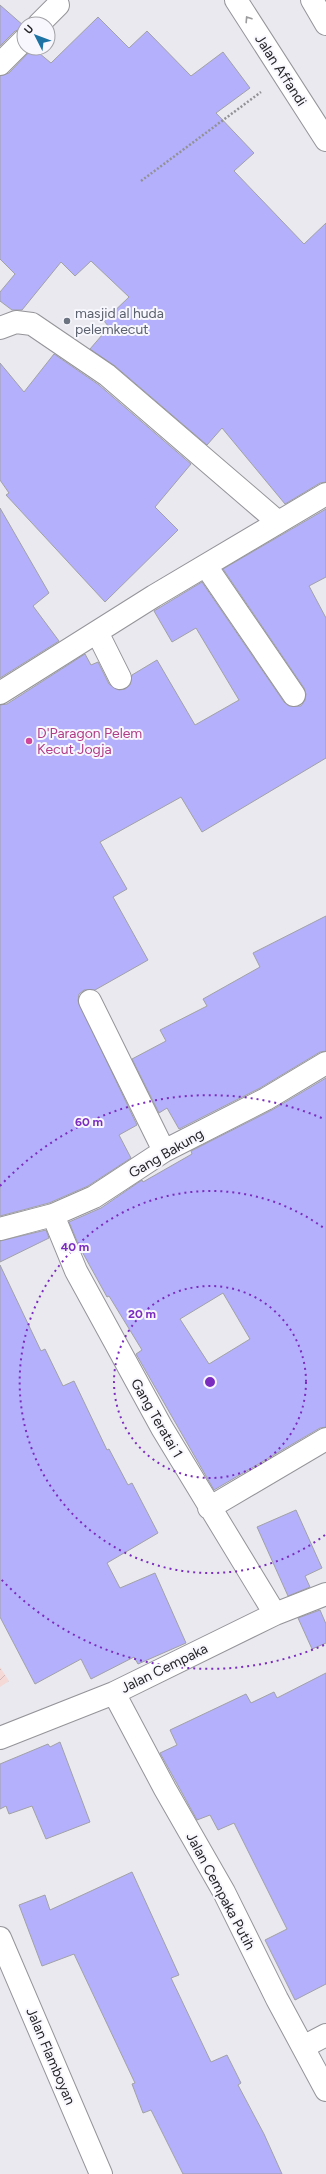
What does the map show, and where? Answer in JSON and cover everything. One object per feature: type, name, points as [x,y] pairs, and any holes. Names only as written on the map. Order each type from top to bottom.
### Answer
[{"type":"street","name":"Jalan Affandi","points":[[236,0],[326,140]]},
{"type":"street","points":[[47,16],[58,5]]},
{"type":"street","points":[[0,64],[16,48]]},
{"type":"street","points":[[0,328],[16,322],[32,324],[107,375],[278,522]]},
{"type":"street","points":[[0,693],[97,632],[326,494]]},
{"type":"street","points":[[206,566],[294,695]]},
{"type":"street","points":[[97,632],[120,678]]},
{"type":"street","points":[[90,1001],[164,1151]]},
{"type":"street","name":"Gang Bakung","points":[[0,1229],[53,1215],[94,1197],[164,1151],[266,1099],[326,1063]]},
{"type":"street","name":"Gang Teratai 1","points":[[53,1215],[76,1271],[162,1428],[209,1508],[275,1614]]},
{"type":"street","points":[[209,1508],[326,1439]]},
{"type":"street","name":"Jalan Cempaka","points":[[0,1738],[114,1693],[275,1614],[326,1594]]},
{"type":"street","name":"Jalan Cempaka Putih","points":[[114,1693],[165,1789],[224,1892],[326,2090]]},
{"type":"street","name":"Jalan Flamboyan","points":[[0,1938],[101,2174]]},
{"type":"street","points":[[303,2047],[326,2035]]},
{"type":"path","points":[[140,181],[284,75]]},
{"type":"shaded area","points":[[0,1667],[9,1681],[0,1687]]},
{"type":"building","points":[[0,5],[16,19],[16,31],[0,46]]},
{"type":"building","points":[[98,17],[129,48],[147,31],[191,76],[223,52],[250,88],[216,113],[254,153],[234,171],[304,244],[326,223],[326,482],[320,483],[285,504],[222,428],[207,445],[115,366],[90,349],[109,327],[104,321],[129,297],[91,261],[75,276],[61,262],[22,310],[12,310],[0,301],[0,292],[15,274],[0,259],[0,76],[9,73],[25,56],[43,56],[51,63]]},
{"type":"building","points":[[54,354],[99,385],[191,464],[155,507],[178,530],[105,602],[6,495],[9,493],[0,480],[0,363],[24,392]]},
{"type":"building","points":[[0,508],[49,593],[33,606],[59,641],[0,678]]},
{"type":"building","points":[[326,509],[326,577],[309,586],[326,618],[326,758],[202,832],[181,797],[100,842],[127,889],[113,897],[148,960],[95,990],[84,990],[79,994],[78,1001],[137,1125],[119,1135],[131,1158],[88,1186],[49,1203],[0,1216],[0,705],[7,704],[85,654],[91,665],[98,662],[109,684],[119,690],[125,689],[130,685],[132,675],[157,660],[195,725],[239,700],[196,628],[172,642],[154,611],[202,582],[284,702],[289,706],[301,706],[305,700],[306,694],[304,688],[223,569]]},
{"type":"building","points":[[326,916],[326,1051],[320,1052],[260,1088],[179,1129],[167,1108],[159,1113],[132,1059],[166,1041],[160,1030],[207,1006],[203,999],[260,967],[253,953]]},
{"type":"building","points":[[326,1078],[326,1427],[320,1428],[214,1490],[136,1354],[142,1350],[109,1296],[107,1297],[79,1246],[69,1222],[101,1208],[142,1180],[143,1182],[192,1154],[191,1151],[272,1110]],"holes":[[[223,1293],[250,1339],[209,1364],[180,1319]]]},
{"type":"building","points":[[46,1230],[49,1238],[0,1262],[0,1241]]},
{"type":"building","points":[[0,1265],[41,1351],[45,1349],[63,1386],[74,1381],[107,1450],[109,1449],[128,1485],[132,1483],[158,1533],[107,1563],[120,1588],[155,1573],[186,1643],[138,1664],[134,1657],[91,1679],[81,1659],[35,1684],[0,1617]]},
{"type":"building","points":[[296,1510],[322,1568],[305,1576],[310,1587],[288,1596],[257,1527]]},
{"type":"building","points":[[320,1610],[326,1624],[326,1643],[312,1649],[298,1618]]},
{"type":"building","points":[[326,1673],[326,1984],[295,2000],[265,1940],[287,1929],[234,1823],[218,1830],[210,1815],[197,1820],[160,1753],[177,1745],[170,1730],[246,1694],[251,1703],[274,1692],[277,1698]]},
{"type":"building","points":[[60,1742],[90,1822],[46,1839],[32,1806],[9,1814],[6,1806],[0,1809],[0,1764],[48,1744],[50,1747]]},
{"type":"building","points":[[132,1872],[179,1975],[171,1978],[211,2062],[227,2055],[241,2083],[238,2085],[264,2134],[282,2174],[183,2174],[151,2110],[143,2113],[132,2084],[135,2083],[74,1954],[42,1966],[19,1905],[45,1895],[50,1910]]},
{"type":"place","name":"masjid al huda pelemkecut","points":[[67,321]]},
{"type":"place","name":"D'Paragon Pelem Kecut Jogja","points":[[29,741]]}]
